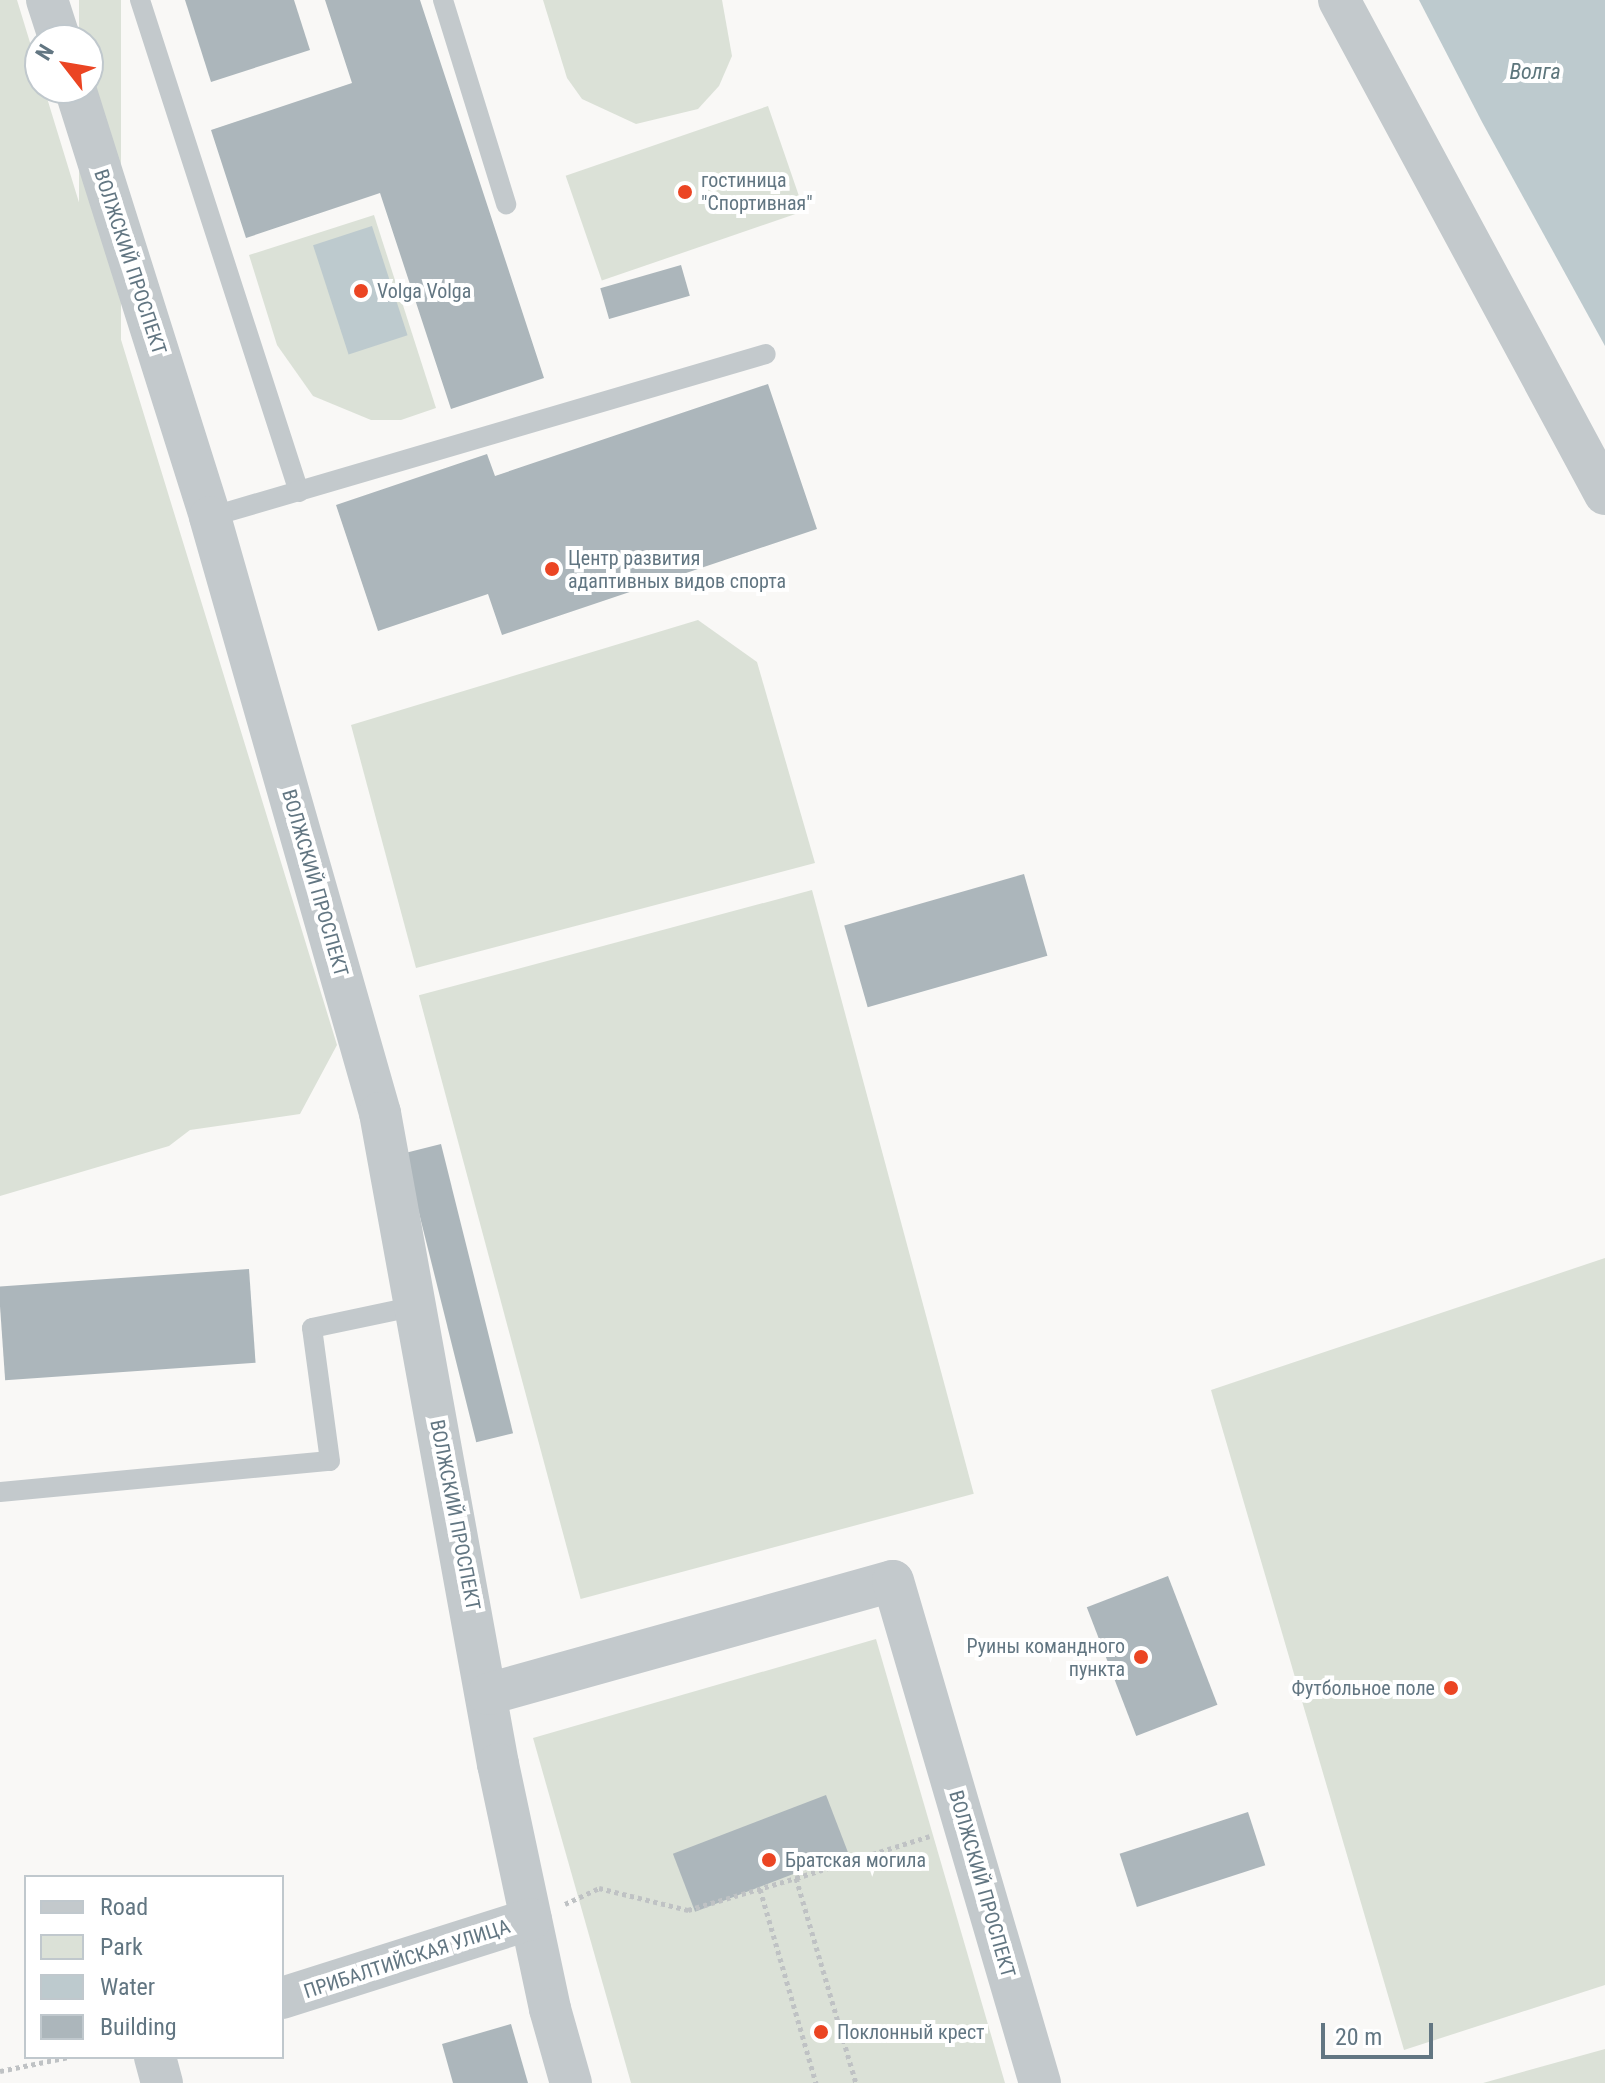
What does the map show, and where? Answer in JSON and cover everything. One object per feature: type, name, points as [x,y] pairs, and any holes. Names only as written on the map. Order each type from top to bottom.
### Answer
[{"type":"street","points":[[47,0],[55,24]]},
{"type":"street","points":[[1339,0],[1605,494]]},
{"type":"street","name":"ВОЛЖСКИЙ ПРОСПЕКТ","points":[[80,104],[210,517],[380,1113],[531,1919],[571,2083]]},
{"type":"street","name":"ВОЛЖСКИЙ ПРОСПЕКТ","points":[[488,1694],[893,1581],[1040,2083]]},
{"type":"street","name":"ПРИБАЛТИЙСКАЯ УЛИЦА","points":[[284,1997],[531,1919]]},
{"type":"street","points":[[156,2059],[162,2083]]},
{"type":"lane","points":[[140,0],[299,492]]},
{"type":"lane","points":[[443,0],[506,204]]},
{"type":"lane","points":[[210,517],[766,354]]},
{"type":"lane","points":[[0,1492],[330,1461],[312,1328],[416,1306]]},
{"type":"path","points":[[576,1899],[599,1888],[688,1910],[965,1825]]},
{"type":"path","points":[[796,1878],[856,2083]]},
{"type":"path","points":[[760,1889],[816,2083]]},
{"type":"path","points":[[0,2071],[59,2059]]},
{"type":"green space","points":[[0,0],[17,0],[24,24],[24,104],[49,104],[337,1045],[300,1114],[190,1130],[169,1146],[0,1196]]},
{"type":"green space","points":[[79,0],[121,0],[121,498],[79,498],[79,104],[104,104],[104,24],[79,24]]},
{"type":"green space","points":[[543,0],[722,0],[732,56],[719,86],[698,109],[636,124],[582,99],[567,78]]},
{"type":"green space","name":"гостиница \"Спортивная\"","points":[[768,106],[804,211],[602,281],[566,176]]},
{"type":"green space","points":[[374,215],[436,408],[401,420],[371,420],[313,396],[277,345],[249,255]]},
{"type":"green space","points":[[698,620],[757,662],[815,863],[416,968],[351,725]]},
{"type":"green space","points":[[812,890],[974,1494],[581,1599],[419,995]]},
{"type":"green space","name":"Футбольное поле","points":[[1605,1258],[1605,1985],[1404,2050],[1211,1390]]},
{"type":"green space","points":[[876,1639],[1005,2083],[631,2083],[533,1738]]},
{"type":"green space","points":[[1605,2049],[1605,2083],[1483,2083]]},
{"type":"water","name":"Волга","points":[[1419,0],[1605,0],[1605,346],[1482,122]]},
{"type":"water","name":"Volga Volga","points":[[372,226],[408,335],[349,355],[313,245]]},
{"type":"building","points":[[185,0],[294,0],[310,50],[211,82]]},
{"type":"building","points":[[325,0],[420,0],[544,378],[451,409],[380,193],[246,238],[211,130],[352,83]]},
{"type":"building","points":[[681,265],[690,296],[609,319],[600,288]]},
{"type":"building","points":[[768,384],[817,529],[502,635],[488,594],[378,631],[336,505],[487,454],[495,476]]},
{"type":"building","points":[[1024,874],[1047,956],[868,1007],[844,926]]},
{"type":"building","points":[[441,1144],[513,1433],[476,1442],[404,1153]]},
{"type":"building","points":[[249,1269],[256,1363],[5,1380],[0,1286]]},
{"type":"building","points":[[1168,1576],[1217,1705],[1136,1736],[1087,1607]]},
{"type":"building","points":[[826,1795],[848,1853],[695,1912],[673,1854]]},
{"type":"building","points":[[1248,1812],[1265,1865],[1137,1907],[1120,1854]]},
{"type":"building","points":[[511,2024],[528,2083],[453,2083],[442,2044]]},
{"type":"place","name":"гостиница \"Спортивная\"","points":[[685,192]]},
{"type":"place","name":"Volga Volga","points":[[361,291]]},
{"type":"place","name":"Центр развития адаптивных видов спорта","points":[[552,569]]},
{"type":"place","name":"Руины командного пункта","points":[[1141,1657]]},
{"type":"place","name":"Футбольное поле","points":[[1451,1688]]},
{"type":"place","name":"Братская могила","points":[[769,1860]]},
{"type":"place","name":"Поклонный крест","points":[[821,2032]]}]
